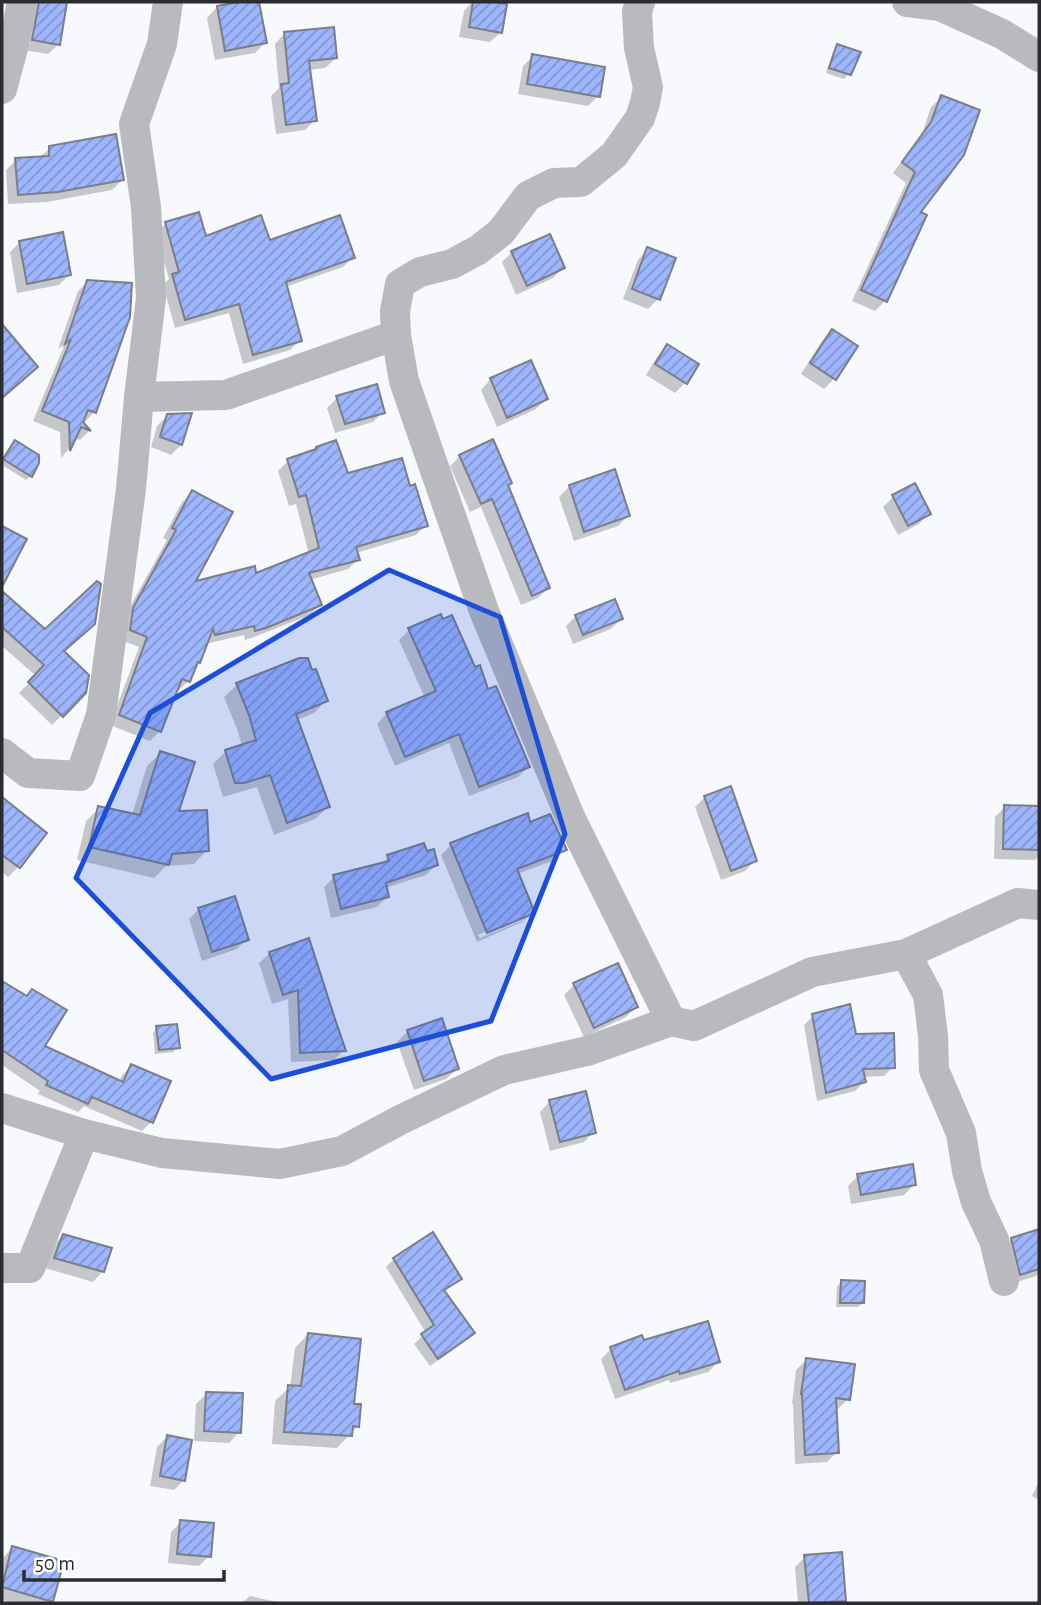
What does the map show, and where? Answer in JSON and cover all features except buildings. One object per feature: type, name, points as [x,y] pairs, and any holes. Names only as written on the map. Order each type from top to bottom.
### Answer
[{"type":"street","points":[[2,89],[22,2]]},
{"type":"street","points":[[2,752],[28,773],[80,776],[102,715],[131,489],[151,298],[146,207],[134,124],[162,44],[168,2]]},
{"type":"street","points":[[640,2],[637,12],[639,48],[648,87],[640,117],[614,155],[581,182],[554,183],[528,196],[501,232],[478,250],[452,264],[420,272],[400,284],[395,311],[404,381],[484,611],[571,819],[671,1021]]},
{"type":"street","points":[[907,2],[940,6],[1002,34],[1039,57]]},
{"type":"street","points":[[139,397],[226,395],[396,335]]},
{"type":"street","points":[[2,1108],[162,1153],[280,1164],[342,1151],[504,1070],[587,1051],[671,1021],[694,1026],[812,972],[906,954],[1018,903],[1039,905]]},
{"type":"street","points":[[906,954],[928,995],[934,1070],[961,1133],[967,1171],[976,1202],[994,1240],[1004,1281]]},
{"type":"street","points":[[2,1268],[30,1268],[84,1133]]},
{"type":"highlighted area","points":[[389,570],[500,617],[565,834],[491,1021],[271,1079],[76,878],[150,713]]}]
